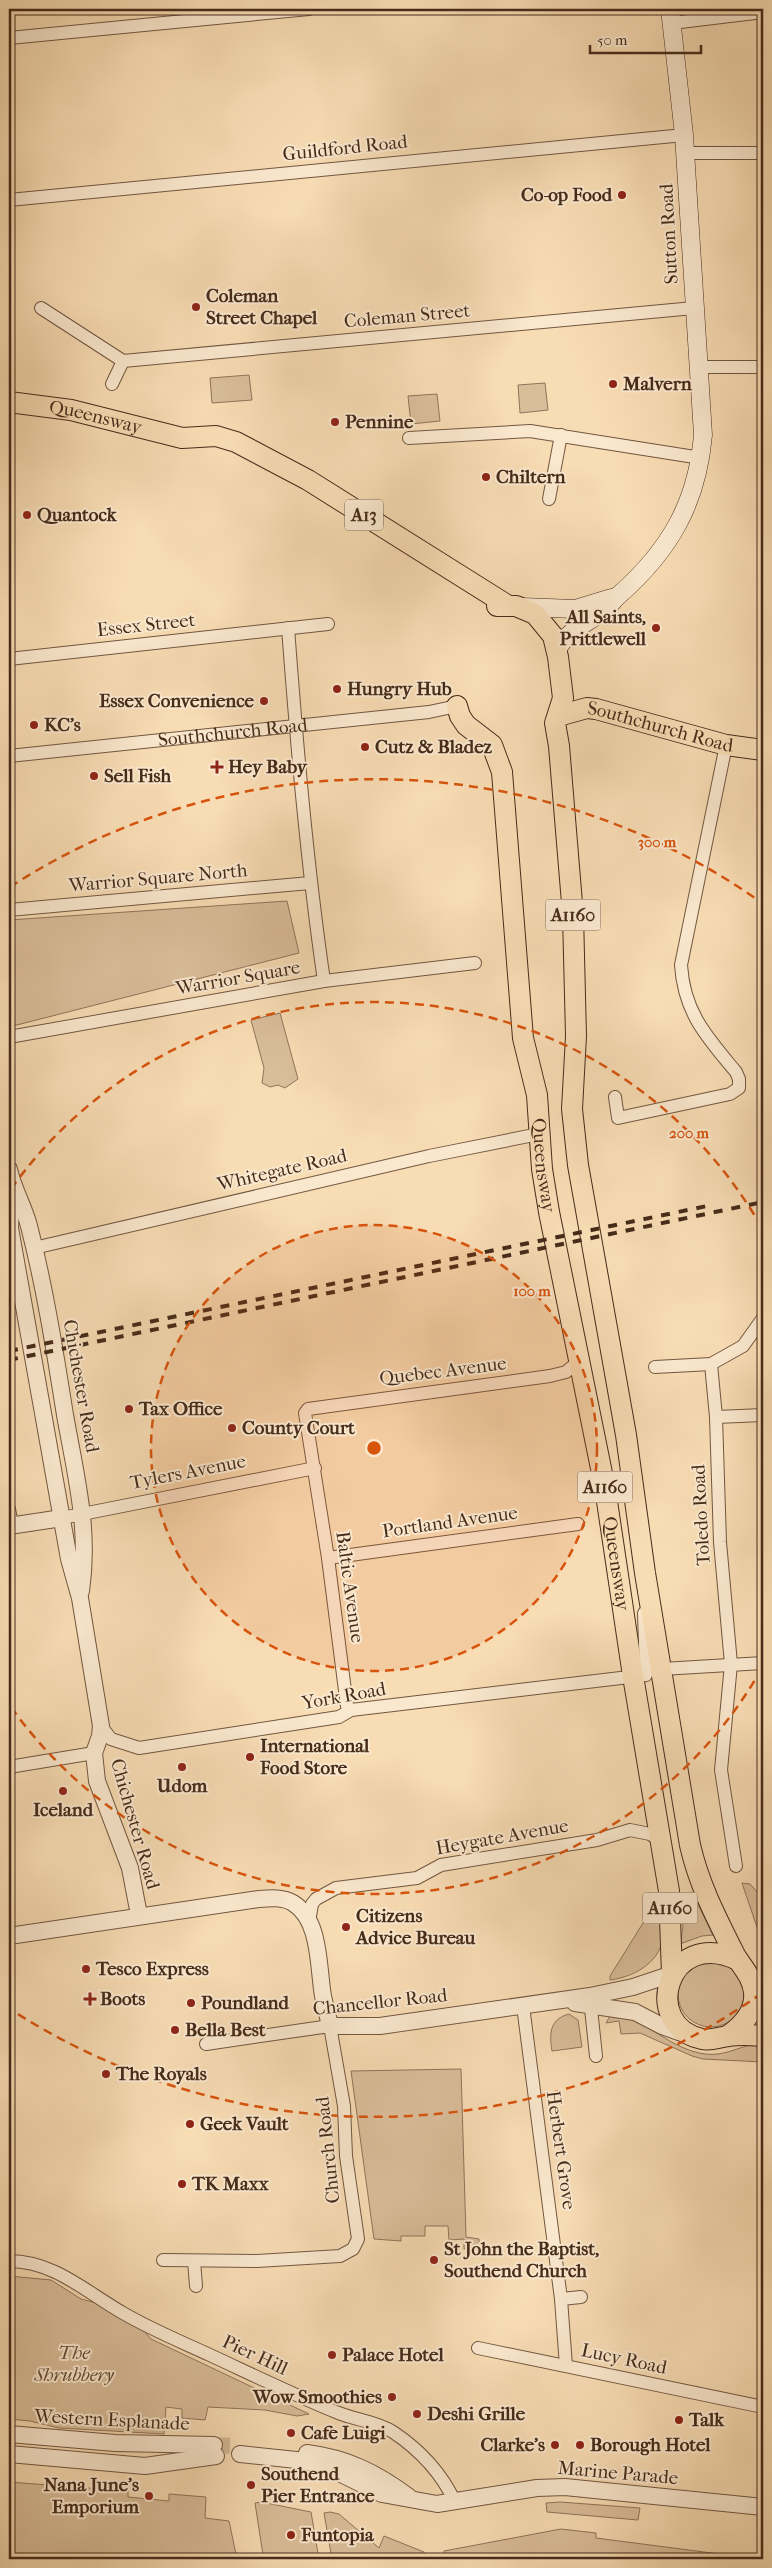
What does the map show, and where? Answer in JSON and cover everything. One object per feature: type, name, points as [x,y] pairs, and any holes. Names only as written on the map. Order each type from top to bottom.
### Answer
[{"type":"main road","name":"Sutton Road","points":[[557,650],[562,640],[604,611],[636,581],[663,549],[680,520],[692,491],[701,458],[703,435],[686,153],[671,16]]},
{"type":"main road","name":"Queensway","points":[[9,402],[71,410],[182,438],[216,436],[236,442],[277,462],[507,606]]},
{"type":"main road","name":"Sutton Road","points":[[507,606],[575,609],[618,596]]},
{"type":"main road","points":[[507,606],[535,614],[546,624],[553,636],[557,650],[563,698],[557,719]]},
{"type":"main road","name":"Queensway","points":[[457,706],[466,726],[492,745],[502,772],[523,1038],[537,1096],[542,1169],[605,1488],[672,1920],[672,1974],[667,1996],[670,2012],[675,2021],[701,2039]]},
{"type":"main road","name":"Southchurch Road","points":[[557,719],[587,708],[596,709],[726,745],[762,751]]},
{"type":"main road","name":"Queensway","points":[[557,719],[573,915],[576,1036],[572,1109],[578,1165],[626,1435],[645,1573],[696,1870],[741,1964],[751,1978],[754,2002],[742,2026],[729,2036]]},
{"type":"main road","points":[[672,1974],[686,1959],[705,1952],[724,1953],[763,1977]]},
{"type":"main road","points":[[701,2039],[714,2040],[729,2036],[763,2036]]},
{"type":"street","points":[[9,38],[309,9]]},
{"type":"street","points":[[671,16],[763,12]]},
{"type":"street","name":"Guildford Road","points":[[9,200],[684,135]]},
{"type":"street","points":[[686,153],[763,153]]},
{"type":"street","points":[[41,308],[123,361],[112,384]]},
{"type":"street","name":"Coleman Street","points":[[123,361],[694,308]]},
{"type":"street","points":[[698,367],[763,367]]},
{"type":"street","points":[[409,438],[530,431],[701,458]]},
{"type":"street","points":[[548,499],[561,435]]},
{"type":"street","name":"Essex Street","points":[[9,659],[328,624]]},
{"type":"street","points":[[288,628],[310,883],[324,981]]},
{"type":"street","name":"Southchurch Road","points":[[9,756],[428,712],[457,706]]},
{"type":"street","points":[[615,1097],[618,1118],[730,1094],[739,1088],[739,1079],[736,1072],[702,1031],[693,1017],[682,981],[681,965],[726,745]]},
{"type":"street","name":"Warrior Square North","points":[[9,910],[310,883]]},
{"type":"street","name":"Warrior Square","points":[[9,1037],[324,981],[475,962]]},
{"type":"street","name":"Whitegate Road","points":[[34,1248],[430,1156],[539,1134]]},
{"type":"street","name":"Chichester Road","points":[[10,1177],[28,1223],[34,1248],[48,1314],[83,1513],[85,1561],[80,1598]]},
{"type":"street","name":"Chichester Road","points":[[10,1177],[12,1252],[69,1558],[80,1598],[101,1726],[100,1736],[94,1752],[100,1789],[130,1868],[139,1915]]},
{"type":"street","points":[[654,1367],[711,1364],[742,1346],[763,1318]]},
{"type":"street","name":"Quebec Avenue","points":[[315,1468],[305,1413],[308,1409],[550,1376],[566,1372],[580,1360]]},
{"type":"street","name":"Toledo Road","points":[[711,1364],[716,1417],[720,1542],[731,1664],[721,1770],[736,1866]]},
{"type":"street","points":[[716,1417],[763,1415]]},
{"type":"street","name":"Tylers Avenue","points":[[10,1526],[62,1518],[315,1468]]},
{"type":"street","name":"Baltic Avenue","points":[[315,1468],[347,1706],[351,1710]]},
{"type":"street","points":[[9,1509],[10,1526]]},
{"type":"street","name":"Portland Avenue","points":[[328,1558],[578,1524]]},
{"type":"street","points":[[633,1676],[646,1675],[644,1651],[645,1573]]},
{"type":"street","points":[[662,1669],[763,1663]]},
{"type":"street","name":"York Road","points":[[101,1726],[107,1736],[117,1742],[138,1748],[339,1717],[351,1710],[633,1676]]},
{"type":"street","points":[[9,1767],[94,1752]]},
{"type":"street","name":"Heygate Avenue","points":[[309,1922],[312,1904],[316,1899],[336,1888],[417,1878],[441,1865],[597,1840],[630,1830],[650,1834],[661,1841]]},
{"type":"street","name":"Church Road","points":[[139,1915],[259,1899],[285,1899],[300,1908],[309,1922],[315,1942],[323,1996],[344,2106],[346,2156],[359,2234],[356,2245],[349,2253],[340,2256],[257,2261],[163,2260]]},
{"type":"street","points":[[9,1936],[139,1915]]},
{"type":"street","name":"Chancellor Road","points":[[590,2001],[672,1974]]},
{"type":"street","name":"Chancellor Road","points":[[206,2044],[330,2026],[380,2026],[558,2001],[590,2001],[635,2012],[662,2026],[701,2039]]},
{"type":"street","points":[[590,2001],[596,2056]]},
{"type":"street","name":"Herbert Grove","points":[[523,2006],[561,2299],[566,2366]]},
{"type":"street","name":"Pier Hill","points":[[15,2261],[41,2265],[72,2280],[124,2314],[196,2349],[339,2414],[391,2431],[430,2463],[442,2477],[454,2502]]},
{"type":"street","points":[[194,2261],[196,2286]]},
{"type":"street","points":[[561,2299],[581,2297]]},
{"type":"street","name":"Lucy Road","points":[[478,2348],[763,2407]]},
{"type":"street","name":"Western Esplanade","points":[[9,2434],[215,2451],[156,2466],[9,2454]]},
{"type":"street","name":"Marine Parade","points":[[411,2499],[378,2475],[355,2464],[330,2456],[239,2450],[306,2461],[331,2468],[382,2494],[437,2504],[537,2488],[565,2487],[763,2507]]},
{"type":"green space","points":[[249,375],[252,400],[212,403],[210,378]]},
{"type":"green space","points":[[545,383],[548,410],[520,413],[518,385]]},
{"type":"green space","points":[[437,394],[440,421],[411,424],[408,396]]},
{"type":"green space","points":[[287,901],[299,953],[9,1027],[9,920]]},
{"type":"green space","points":[[280,1013],[298,1079],[285,1088],[278,1085],[270,1087],[262,1083],[264,1068],[251,1020]]},
{"type":"green space","points":[[742,1883],[750,1884],[763,1898],[763,1945]]},
{"type":"green space","points":[[692,1892],[713,1935],[702,1936],[680,1944],[683,1927],[678,1894]]},
{"type":"green space","points":[[663,1912],[663,1939],[656,1956],[636,1972],[610,1980],[610,1976],[648,1915]]},
{"type":"green space","points":[[711,1961],[723,1964],[734,1971],[741,1982],[744,1994],[741,2006],[734,2017],[723,2024],[711,2027],[699,2024],[688,2017],[681,2006],[678,1994],[681,1982],[688,1971],[699,1964]]},
{"type":"green space","points":[[569,2014],[578,2020],[582,2047],[552,2051],[551,2033],[554,2023]]},
{"type":"green space","points":[[628,2014],[671,2042],[694,2052],[718,2054],[751,2045],[763,2044],[763,2062],[703,2059],[640,2033],[621,2034],[619,2021],[606,2023],[610,2016]]},
{"type":"green space","points":[[461,2069],[466,2237],[479,2239],[480,2249],[464,2249],[464,2239],[449,2240],[448,2226],[425,2226],[425,2236],[401,2236],[401,2241],[374,2239],[351,2071]]},
{"type":"green space","name":"The Shrubbery","points":[[9,2276],[51,2280],[81,2299],[104,2305],[144,2331],[151,2339],[309,2414],[297,2416],[265,2410],[208,2407],[205,2420],[182,2418],[182,2409],[166,2407],[164,2434],[59,2428],[30,2421],[9,2419]]},
{"type":"green space","points":[[9,2482],[128,2491],[128,2497],[169,2501],[169,2494],[206,2497],[205,2518],[229,2521],[237,2559],[9,2559]]},
{"type":"green space","name":"Funtopia","points":[[261,2502],[311,2512],[319,2559],[262,2559],[255,2503]]},
{"type":"green space","points":[[560,2502],[640,2508],[638,2520],[547,2512],[546,2503]]},
{"type":"green space","points":[[324,2513],[339,2514],[379,2548],[384,2536],[424,2552],[424,2558],[444,2557],[444,2551],[561,2529],[596,2533],[596,2538],[758,2559],[332,2559]]},
{"type":"tunnel","points":[[214,2445],[238,2446]]},
{"type":"railway","points":[[9,1360],[763,1202]]},
{"type":"railway","points":[[9,1351],[707,1206]]},
{"type":"place","name":"Co-op Food","points":[[622,195]]},
{"type":"place","name":"Coleman Street Chapel","points":[[196,307]]},
{"type":"place","name":"Malvern","points":[[613,384]]},
{"type":"place","name":"Pennine","points":[[335,422]]},
{"type":"place","name":"Chiltern","points":[[486,477]]},
{"type":"place","name":"Quantock","points":[[27,515]]},
{"type":"place","name":"All Saints, Prittlewell","points":[[656,628]]},
{"type":"place","name":"Hungry Hub","points":[[337,689]]},
{"type":"place","name":"Essex Convenience","points":[[264,701]]},
{"type":"place","name":"KC's","points":[[34,725]]},
{"type":"place","name":"Cutz & Bladez","points":[[365,747]]},
{"type":"place","name":"Hey Baby","points":[[217,767]]},
{"type":"place","name":"Sell Fish","points":[[94,776]]},
{"type":"place","name":"Tax Office","points":[[129,1409]]},
{"type":"place","name":"County Court","points":[[232,1428]]},
{"type":"place","name":"International Food Store","points":[[250,1757]]},
{"type":"place","name":"Udom","points":[[182,1767]]},
{"type":"place","name":"Iceland","points":[[63,1791]]},
{"type":"place","name":"Citizens Advice Bureau","points":[[346,1927]]},
{"type":"place","name":"Tesco Express","points":[[86,1969]]},
{"type":"place","name":"Boots","points":[[90,1999]]},
{"type":"place","name":"Poundland","points":[[191,2003]]},
{"type":"place","name":"Bella Best","points":[[175,2030]]},
{"type":"place","name":"The Royals","points":[[106,2074]]},
{"type":"place","name":"Geek Vault","points":[[190,2124]]},
{"type":"place","name":"TK Maxx","points":[[182,2184]]},
{"type":"place","name":"St John the Baptist, Southend Church","points":[[434,2260]]},
{"type":"place","name":"Palace Hotel","points":[[332,2355]]},
{"type":"place","name":"Wow Smoothies","points":[[392,2397]]},
{"type":"place","name":"Deshi Grille","points":[[417,2414]]},
{"type":"place","name":"Talk","points":[[679,2420]]},
{"type":"place","name":"Cafe Luigi","points":[[291,2433]]},
{"type":"place","name":"Clarke's","points":[[555,2445]]},
{"type":"place","name":"Borough Hotel","points":[[580,2445]]},
{"type":"place","name":"Southend Pier Entrance","points":[[251,2485]]},
{"type":"place","name":"Nana June's Emporium","points":[[149,2496]]},
{"type":"place","name":"Funtopia","points":[[291,2535]]}]
